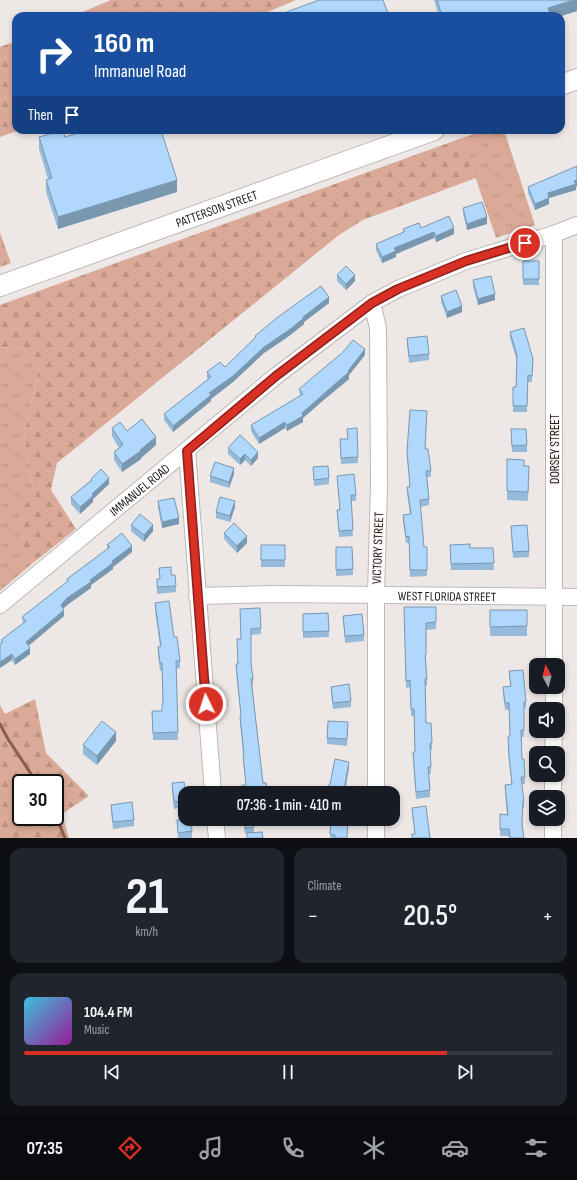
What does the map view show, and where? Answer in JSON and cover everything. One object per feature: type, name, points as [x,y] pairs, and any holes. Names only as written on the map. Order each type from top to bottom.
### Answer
[{"type":"main road","points":[[565,84],[577,79]]},
{"type":"main road","name":"PATTERSON STREET","points":[[0,286],[423,134]]},
{"type":"street","name":"IMMANUEL ROAD","points":[[0,605],[276,376],[372,303],[398,289],[466,261],[554,234],[577,225]]},
{"type":"street","name":"DORSEY STREET","points":[[554,234],[554,658]]},
{"type":"street","name":"VICTORY STREET","points":[[372,303],[378,328],[379,484],[376,596],[376,786]]},
{"type":"street","points":[[187,451],[212,786]]},
{"type":"street","name":"WEST FLORIDA STREET","points":[[197,596],[278,594],[577,597]]},
{"type":"street","points":[[216,826],[217,838]]},
{"type":"street","points":[[376,826],[376,838]]},
{"type":"street","points":[[553,826],[553,838]]},
{"type":"green space","points":[[111,0],[296,0],[268,12],[82,12]]},
{"type":"green space","points":[[12,42],[12,133],[0,137],[0,47]]},
{"type":"green space","points":[[474,134],[505,134],[535,225],[496,238],[462,138]]},
{"type":"green space","points":[[462,138],[476,178],[363,220],[339,235],[57,463],[51,490],[76,529],[33,563],[24,551],[20,514],[33,489],[24,435],[39,370],[25,349],[0,347],[0,305]]},
{"type":"green space","points":[[0,233],[11,263],[0,267]]},
{"type":"green space","points":[[0,347],[25,349],[39,370],[24,435],[33,489],[20,514],[24,550],[33,563],[0,591]]},
{"type":"green space","points":[[35,699],[46,753],[89,796],[64,813],[64,774],[12,774],[12,826],[64,826],[64,821],[69,838],[0,838],[0,705],[5,714]]},
{"type":"building","points":[[319,0],[383,0],[388,12],[287,12]]},
{"type":"building","points":[[437,0],[574,0],[548,8],[550,12],[441,12]]},
{"type":"building","points":[[49,134],[64,134],[65,137],[74,134],[162,134],[177,180],[58,217],[46,180],[52,178],[39,137]]},
{"type":"building","points":[[577,166],[577,180],[574,181],[576,184],[548,193],[549,198],[535,204],[528,187]]},
{"type":"building","points":[[482,202],[487,217],[467,224],[463,208]]},
{"type":"building","points":[[449,216],[454,228],[436,236],[434,232],[394,248],[396,251],[382,257],[376,244],[404,232],[403,229],[419,223],[421,228]]},
{"type":"building","points":[[523,261],[539,261],[539,279],[523,279]]},
{"type":"building","points":[[346,266],[355,275],[346,284],[337,275]]},
{"type":"building","points":[[491,276],[495,294],[478,299],[473,280]]},
{"type":"building","points":[[321,286],[329,297],[289,330],[264,347],[233,376],[209,393],[211,395],[173,426],[164,414],[211,377],[207,372],[220,362],[225,367],[256,337],[255,336],[278,317]]},
{"type":"building","points":[[456,290],[462,306],[447,312],[441,296]]},
{"type":"building","points":[[524,328],[533,359],[532,376],[528,375],[527,406],[513,406],[513,387],[516,387],[517,355],[510,332]]},
{"type":"building","points":[[427,336],[429,354],[409,356],[407,338]]},
{"type":"building","points":[[353,340],[365,349],[348,371],[349,372],[302,413],[303,416],[287,425],[285,422],[259,438],[251,425],[303,394],[299,389],[343,352]]},
{"type":"building","points":[[410,410],[427,411],[425,449],[428,449],[431,471],[426,471],[429,499],[420,500],[424,547],[427,547],[427,570],[410,570],[409,536],[406,537],[403,515],[411,514],[407,487],[410,487],[407,451]]},
{"type":"building","points":[[142,419],[156,437],[140,450],[141,451],[122,464],[114,452],[123,445],[112,428],[120,422],[127,431]]},
{"type":"building","points":[[357,428],[358,457],[341,458],[340,439],[348,439],[347,429]]},
{"type":"building","points":[[511,429],[526,429],[527,445],[512,446]]},
{"type":"building","points":[[240,435],[258,452],[251,460],[245,454],[240,459],[228,448]]},
{"type":"building","points":[[507,459],[524,460],[524,466],[529,466],[528,492],[507,491]]},
{"type":"building","points":[[215,462],[234,468],[229,482],[210,476]]},
{"type":"building","points":[[328,466],[329,478],[314,480],[313,467]]},
{"type":"building","points":[[101,469],[109,478],[92,494],[93,496],[80,507],[71,497],[92,480],[91,479]]},
{"type":"building","points":[[354,474],[356,495],[351,495],[353,530],[339,531],[337,510],[340,510],[337,476]]},
{"type":"building","points":[[220,497],[235,501],[230,516],[216,512]]},
{"type":"building","points":[[174,498],[179,518],[162,522],[158,501]]},
{"type":"building","points":[[140,514],[153,525],[144,535],[131,525]]},
{"type":"building","points":[[234,523],[247,536],[237,546],[224,533]]},
{"type":"building","points":[[527,525],[529,551],[513,552],[511,526]]},
{"type":"building","points":[[122,533],[132,546],[112,561],[113,563],[90,580],[91,582],[67,598],[61,605],[64,610],[26,642],[30,648],[15,659],[12,654],[0,662],[0,644],[3,642],[1,640],[26,621],[22,617],[68,581],[67,579],[110,547],[107,545]]},
{"type":"building","points":[[470,544],[470,548],[493,548],[494,563],[451,564],[450,545]]},
{"type":"building","points":[[261,545],[285,545],[285,560],[261,560]]},
{"type":"building","points":[[336,547],[352,547],[353,569],[336,570]]},
{"type":"building","points":[[171,567],[171,575],[175,575],[176,586],[157,587],[157,579],[160,579],[159,568]]},
{"type":"building","points":[[169,601],[174,637],[177,637],[180,661],[176,661],[178,732],[153,733],[152,711],[162,711],[163,704],[162,663],[160,663],[158,647],[161,646],[155,603]]},
{"type":"building","points":[[404,607],[436,607],[436,622],[426,623],[426,723],[431,723],[432,743],[430,743],[431,767],[428,767],[430,790],[416,792],[413,752],[415,752],[414,709],[411,709],[410,680],[406,681]]},
{"type":"building","points":[[260,608],[261,628],[251,629],[251,662],[253,679],[251,679],[263,783],[266,783],[267,786],[242,786],[246,785],[236,664],[238,664],[237,639],[241,639],[240,609]]},
{"type":"building","points":[[490,610],[527,610],[527,626],[490,627]]},
{"type":"building","points":[[328,613],[329,631],[303,632],[303,614]]},
{"type":"building","points":[[362,614],[364,635],[345,636],[343,616]]},
{"type":"building","points":[[523,670],[526,702],[524,702],[524,730],[521,730],[522,759],[524,759],[525,777],[521,777],[524,801],[522,824],[524,838],[510,838],[509,829],[500,829],[500,814],[508,815],[505,785],[512,784],[508,736],[510,736],[509,703],[505,703],[503,687],[511,686],[509,671]]},
{"type":"building","points":[[349,684],[351,701],[333,703],[331,687]]},
{"type":"building","points":[[102,721],[116,732],[97,756],[83,745]]},
{"type":"building","points":[[328,721],[348,722],[347,739],[327,738]]},
{"type":"building","points":[[335,759],[349,762],[345,786],[329,786]]},
{"type":"building","points":[[184,782],[185,786],[178,786],[178,802],[174,802],[172,783]]},
{"type":"building","points":[[132,802],[134,820],[113,822],[111,805]]},
{"type":"building","points":[[426,806],[430,838],[412,838],[412,834],[415,834],[412,808]]},
{"type":"building","points":[[177,820],[178,826],[192,826],[192,831],[178,833]]},
{"type":"building","points":[[245,826],[254,826],[254,827],[245,828]]},
{"type":"building","points":[[331,826],[348,826],[347,838],[335,838],[335,835],[330,834]]},
{"type":"building","points":[[262,832],[263,838],[247,838],[247,833]]},
{"type":"waterway","points":[[0,724],[31,774]]},
{"type":"waterway","points":[[60,826],[65,838]]},
{"type":"route","points":[[206,704],[187,451],[276,376],[372,303],[398,289],[466,261],[525,243]]}]
